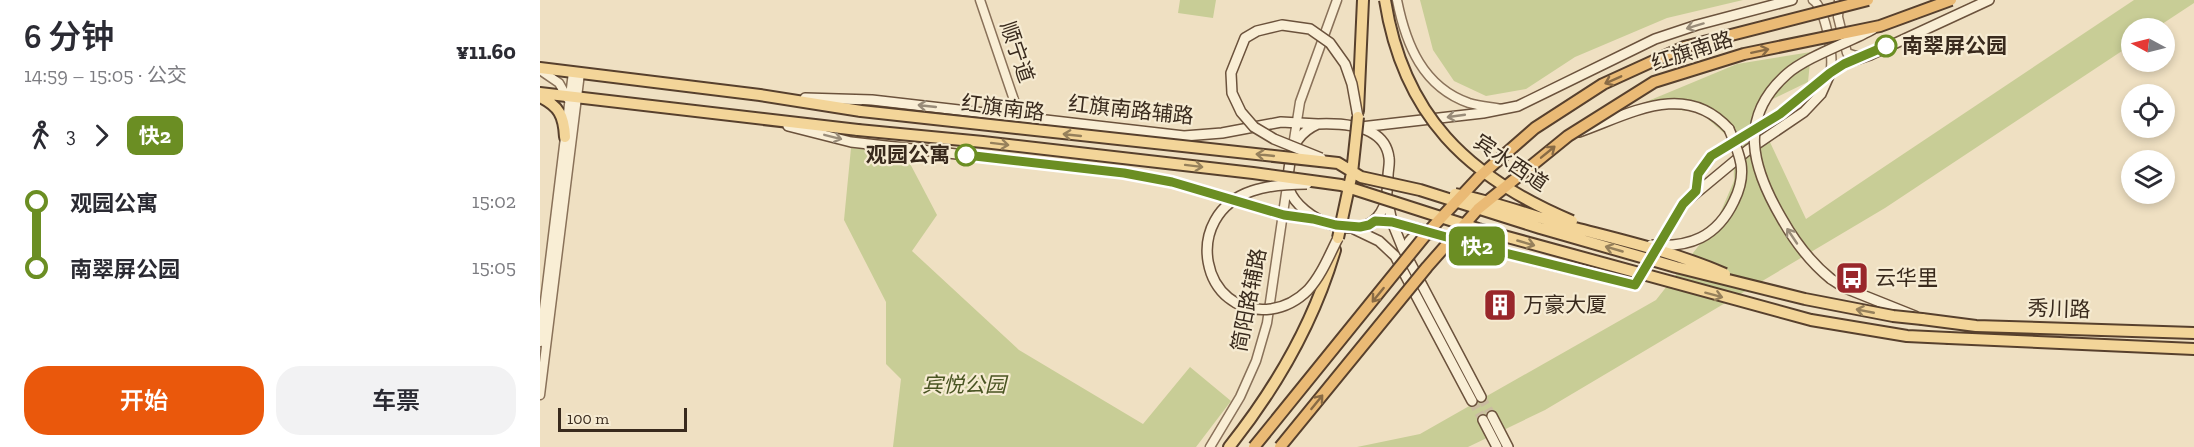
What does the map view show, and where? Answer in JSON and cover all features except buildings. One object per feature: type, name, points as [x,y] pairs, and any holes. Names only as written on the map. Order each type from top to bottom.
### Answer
[{"type":"highway","name":"红旗南路","points":[[1254,447],[1428,232],[1479,177],[1535,128],[1603,84],[1684,47],[1868,0]]},
{"type":"highway","name":"红旗南路","points":[[1280,447],[1427,267],[1478,209],[1568,136],[1654,82],[1744,54],[1880,26],[1951,0]]},
{"type":"main road","points":[[1229,447],[1263,402],[1300,340],[1320,297],[1338,238],[1360,122],[1363,0]]},
{"type":"main road","name":"宾水西道","points":[[1385,0],[1394,45],[1406,77],[1422,105],[1456,149],[1476,167],[1518,196],[1599,233]]},
{"type":"main road","points":[[1360,122],[1518,106],[1655,39],[1697,25],[1792,0]]},
{"type":"main road","points":[[1696,191],[1698,174],[1711,156],[1780,114],[1830,73],[1844,64],[1870,55],[1989,0]]},
{"type":"main road","points":[[1338,163],[1305,153],[1274,139],[1254,127],[1241,112],[1232,93],[1231,73],[1245,38],[1257,31],[1282,25],[1310,29],[1330,44],[1344,64],[1352,84],[1360,122],[1380,138],[1388,151],[1387,198],[1392,222],[1477,399],[1395,256],[1379,241],[1349,227]]},
{"type":"main road","points":[[1880,26],[1801,65],[1784,77],[1770,93],[1756,122],[1755,158],[1761,180],[1771,201],[1791,234],[1812,262],[1845,288],[1922,319]]},
{"type":"main road","name":"红旗南路","points":[[540,69],[760,95],[861,111],[1338,163],[1361,177],[1420,190],[1540,228],[1676,267],[1815,301],[1893,316],[1922,319]]},
{"type":"main road","points":[[1635,285],[1683,204],[1748,150],[1804,112],[1821,94],[1830,73]]},
{"type":"main road","points":[[540,95],[558,108],[568,138]]},
{"type":"main road","name":"红旗南路","points":[[540,95],[1242,171],[1348,187],[1467,226],[1810,320],[1907,336],[1949,338]]},
{"type":"main road","name":"红旗南路辅路","points":[[760,95],[872,100],[1184,136],[1222,134],[1281,122],[1318,124],[1360,122]]},
{"type":"main road","points":[[1568,136],[1641,109],[1675,102],[1689,103],[1703,108],[1717,116],[1729,129],[1738,154],[1741,179],[1739,191],[1730,209],[1714,230],[1681,245],[1658,246],[1630,243]]},
{"type":"main road","points":[[756,118],[851,142],[1124,173],[1172,182],[1284,215],[1349,227],[1369,225],[1375,221],[1387,198]]},
{"type":"main road","points":[[1313,219],[1299,207],[1287,186],[1292,148],[1307,129],[1318,124]]},
{"type":"main road","points":[[1338,238],[1308,290],[1288,304],[1261,310],[1238,304],[1223,292],[1216,283],[1206,250],[1210,229],[1220,211],[1228,203],[1251,191],[1269,186],[1305,184],[1348,187]]},
{"type":"main road","points":[[1420,190],[1477,198],[1599,233],[1715,270],[1753,285]]},
{"type":"main road","points":[[1411,265],[1408,246],[1412,238],[1416,235],[1438,234]]},
{"type":"main road","name":"秀川路","points":[[1922,319],[1976,326],[2194,333]]},
{"type":"main road","name":"秀川路","points":[[1949,338],[2194,349]]},
{"type":"main road","points":[[1497,447],[1487,418],[1508,447]]},
{"type":"street","name":"顺宁道","points":[[980,0],[1014,100],[1015,116]]},
{"type":"street","points":[[1292,148],[1300,102],[1337,0]]},
{"type":"street","points":[[1397,0],[1412,51],[1427,76],[1445,92],[1471,104],[1502,109]]},
{"type":"street","points":[[1813,0],[1820,5],[1829,43],[1833,61],[1830,73]]},
{"type":"street","points":[[1839,0],[1838,17],[1847,52],[1856,56],[1870,55]]},
{"type":"street","points":[[540,69],[560,83],[571,99]]},
{"type":"street","points":[[540,384],[571,99],[577,72]]},
{"type":"street","points":[[540,342],[568,138]]},
{"type":"street","name":"简阳路辅路","points":[[1210,447],[1240,397],[1256,361],[1267,323],[1287,186]]},
{"type":"street","points":[[1375,221],[1392,222],[1635,285]]},
{"type":"green space","points":[[1180,0],[1216,0],[1213,18],[1178,13]]},
{"type":"green space","points":[[1420,0],[1743,0],[1667,18],[1575,57],[1526,89],[1486,96],[1454,81],[1433,50]]},
{"type":"green space","points":[[2134,0],[2194,0],[2194,3],[2171,18],[2121,18],[2121,52],[1885,208],[1545,410],[1468,447],[1357,447],[1420,434],[1656,300],[1715,225],[1734,181],[1733,141],[1700,112],[1636,106],[1737,64],[1811,52],[1808,82],[1754,108],[1806,219]]},
{"type":"green space","name":"宾悦公园","points":[[851,148],[905,154],[937,215],[912,251],[1019,350],[1143,424],[1190,367],[1231,401],[1196,447],[893,447],[901,379],[886,364],[886,302],[844,220]]},
{"type":"tunnel","points":[[1481,397],[1492,416]]},
{"type":"tunnel","points":[[1472,401],[1483,420]]},
{"type":"bus line","name":"快2","points":[[966,155],[1124,173],[1172,182],[1284,215],[1336,225],[1360,227],[1375,221],[1392,222],[1635,285],[1683,204],[1696,191],[1698,174],[1711,156],[1780,114],[1844,64],[1870,55],[1886,46]]},
{"type":"place","name":"南翠屏公园","points":[[1886,46]]},
{"type":"place","name":"观园公寓","points":[[966,155]]},
{"type":"place","name":"云华里","points":[[1852,278]]},
{"type":"place","name":"万豪大厦","points":[[1500,305]]}]
